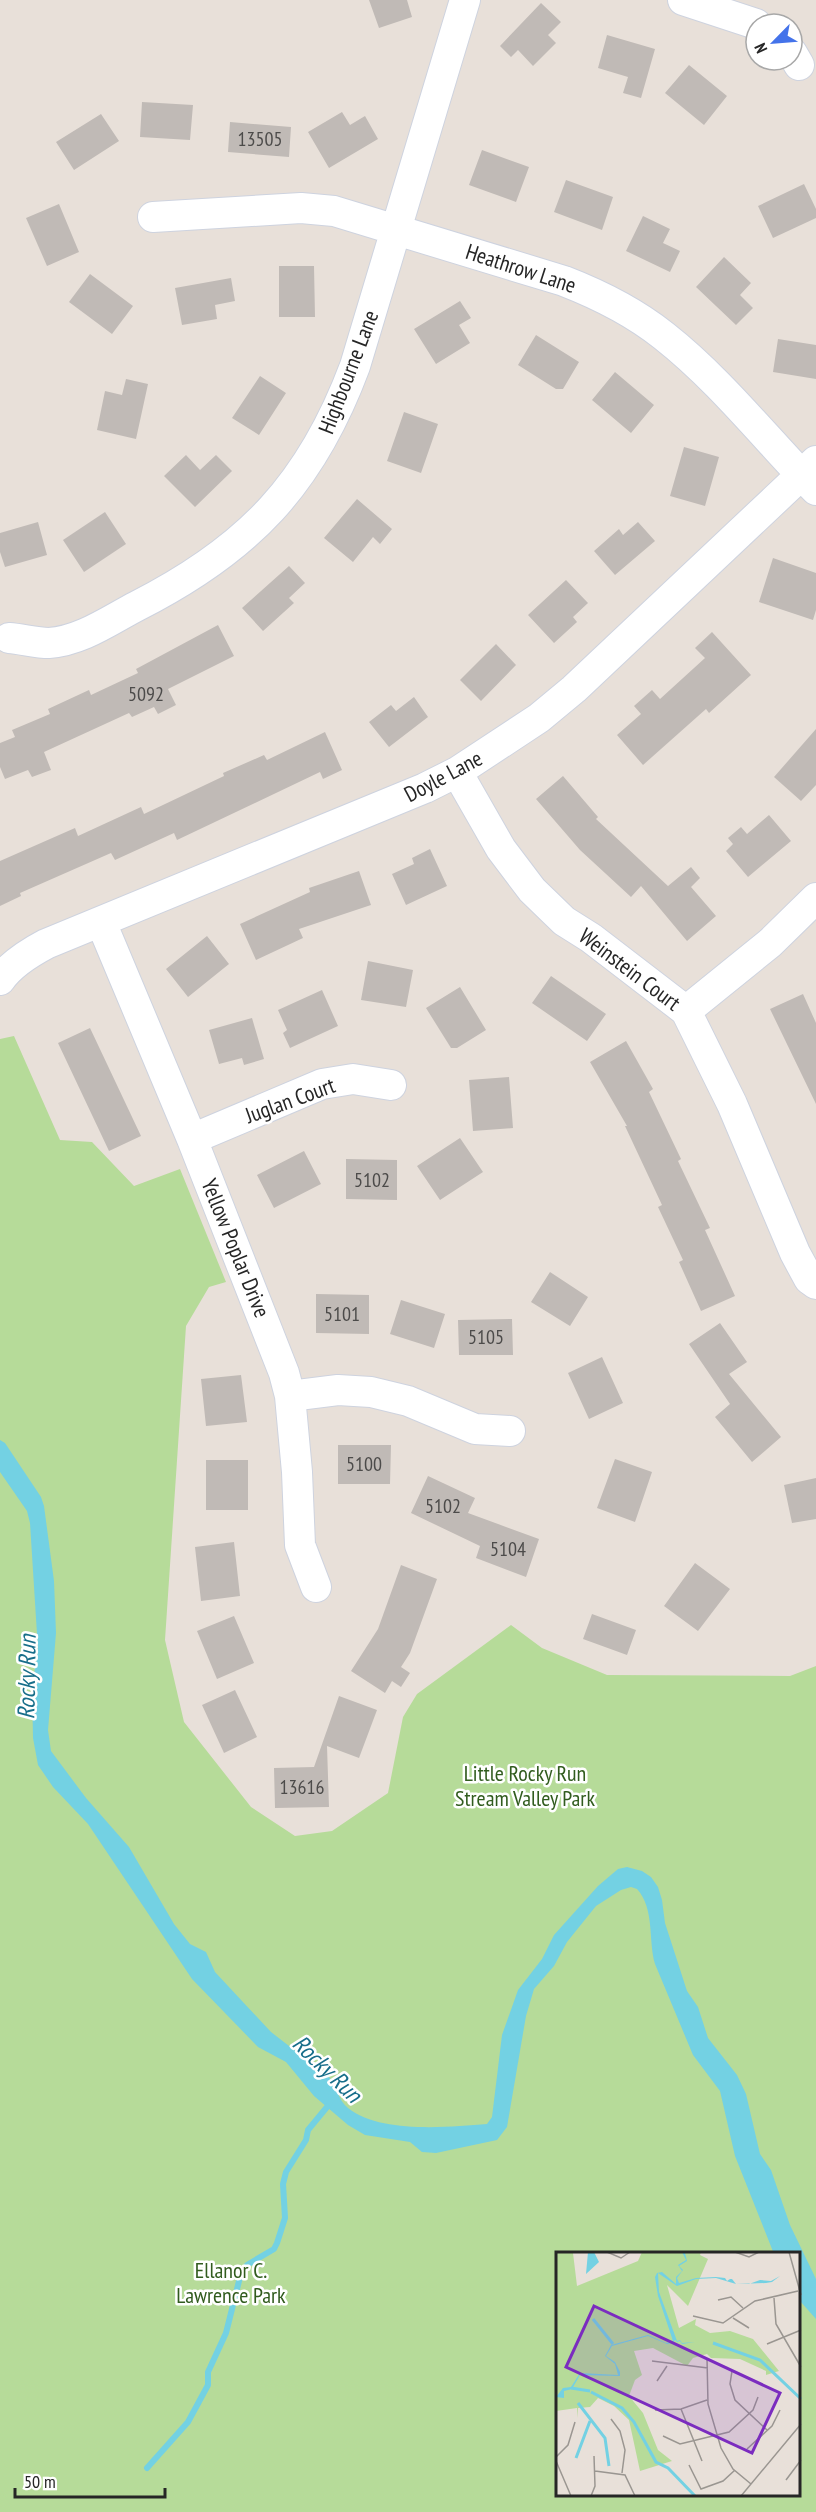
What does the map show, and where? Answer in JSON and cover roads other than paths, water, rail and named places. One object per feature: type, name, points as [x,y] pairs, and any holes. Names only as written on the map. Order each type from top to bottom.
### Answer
[{"type":"street","name":"Highbourne Lane","points":[[9,638],[48,643],[84,634],[198,572],[235,545],[270,513],[309,463],[338,410],[397,229],[465,0]]},
{"type":"street","points":[[683,0],[744,20]]},
{"type":"street","name":"Heathrow Lane","points":[[153,217],[317,209],[334,211],[564,280],[632,313],[697,364],[811,475]]},
{"type":"street","name":"Doyle Lane","points":[[0,980],[6,971],[31,951],[425,788],[458,772],[539,718],[811,475]]},
{"type":"street","name":"Weinstein Court","points":[[458,772],[501,849],[532,890],[564,921],[610,952],[687,1011],[737,1115],[795,1253],[809,1279],[816,1284]]},
{"type":"street","points":[[687,1011],[770,944],[816,898]]},
{"type":"street","name":"Yellow Poplar Drive","points":[[101,922],[267,1324],[290,1396],[297,1472],[300,1545],[316,1587]]},
{"type":"street","name":"Juglan Court","points":[[192,1139],[322,1084],[353,1079],[391,1085]]},
{"type":"street","points":[[290,1396],[338,1390],[371,1392],[408,1401],[475,1429],[510,1431]]},
{"type":"water","points":[[0,1440],[5,1443],[41,1497],[44,1506],[54,1581],[56,1633],[48,1730],[51,1751],[86,1798],[129,1847],[174,1924],[190,1944],[206,1952],[215,1972],[271,2032],[329,2077],[345,2105],[362,2116],[378,2122],[415,2127],[487,2124],[492,2117],[502,2035],[518,1990],[542,1959],[554,1935],[598,1886],[618,1869],[627,1867],[642,1871],[651,1877],[658,1887],[665,1923],[687,1991],[698,2007],[708,2038],[737,2075],[746,2094],[760,2154],[771,2170],[790,2225],[816,2279],[816,2319],[801,2302],[801,2252],[773,2252],[735,2156],[720,2091],[693,2055],[655,1964],[649,1915],[643,1897],[637,1889],[631,1887],[621,1890],[596,1906],[567,1942],[554,1966],[534,1989],[526,2016],[507,2127],[497,2140],[436,2153],[422,2152],[410,2142],[365,2135],[348,2125],[314,2096],[286,2062],[258,2047],[192,1979],[88,1824],[53,1787],[38,1765],[33,1738],[32,1686],[38,1650],[30,1523],[27,1511],[0,1472]]},
{"type":"waterway","points":[[147,2468],[188,2422],[208,2385],[208,2372],[226,2333],[240,2277],[247,2265],[274,2249],[285,2218],[283,2184],[286,2172],[306,2140],[308,2130],[327,2107]]},
{"type":"water label","name":"Rocky Run","points":[[27,1677]]},
{"type":"water label","name":"Rocky Run","points":[[327,2069]]},
{"type":"park label","name":"Little Rocky Run Stream Valley Park","points":[[525,1786]]},
{"type":"park label","name":"Ellanor C. Lawrence Park","points":[[231,2282]]}]
